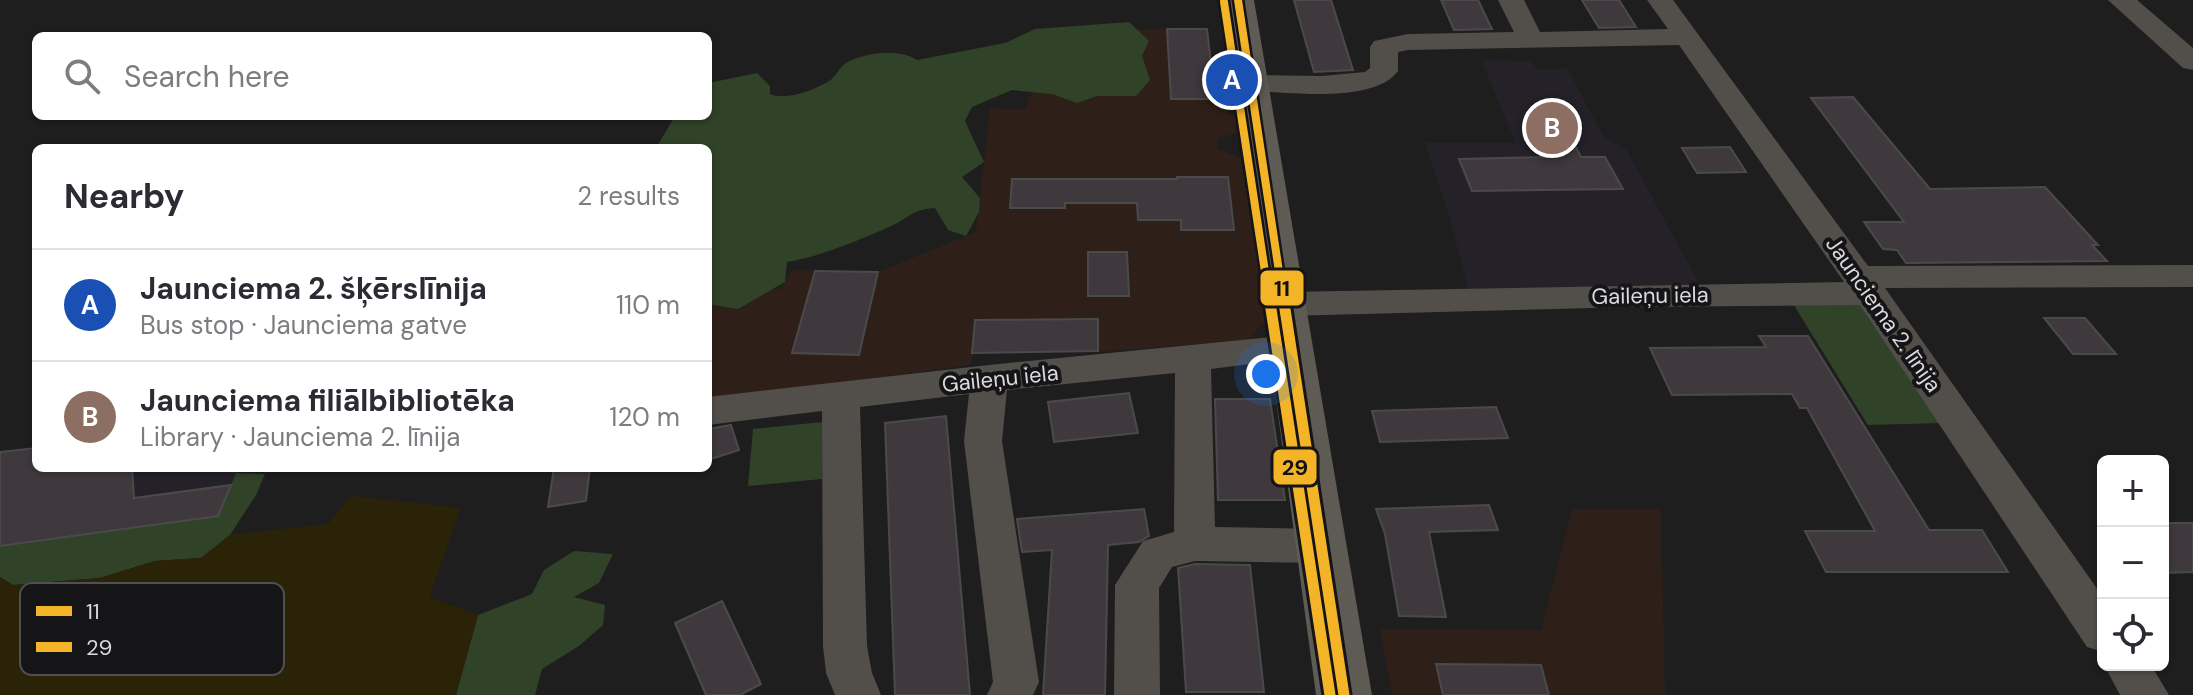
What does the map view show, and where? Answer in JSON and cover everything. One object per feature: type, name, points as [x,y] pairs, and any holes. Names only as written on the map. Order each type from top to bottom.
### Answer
[{"type":"main road","points":[[1238,0],[1344,695]]},
{"type":"street","points":[[1511,0],[1531,39]]},
{"type":"street","name":"Jaunciema 2. līnija","points":[[1660,0],[1864,285],[2097,624]]},
{"type":"street","points":[[2121,0],[2193,62]]},
{"type":"street","points":[[1251,83],[1348,84],[1368,81],[1384,71],[1384,47],[1408,42],[1686,37]]},
{"type":"street","name":"Gaileņu iela","points":[[1285,304],[2193,276]]},
{"type":"street","name":"Gaileņu iela","points":[[712,411],[989,378],[1291,348]]},
{"type":"street","points":[[1193,358],[1195,544]]},
{"type":"street","points":[[989,378],[983,441],[1016,682],[1010,695]]},
{"type":"street","points":[[841,396],[845,646],[849,673],[858,695]]},
{"type":"street","points":[[1137,695],[1137,585],[1158,553],[1195,544],[1322,546]]},
{"type":"street","points":[[2129,671],[2146,695]]},
{"type":"shaded area","points":[[1207,29],[1215,99],[1240,122],[1241,132],[1217,138],[1217,149],[1241,158],[1267,318],[1249,340],[1098,352],[973,353],[970,365],[712,400],[712,288],[781,289],[792,270],[878,272],[976,232],[990,108],[1025,110],[1053,30]]},
{"type":"shaded area","points":[[1481,60],[1531,61],[1538,70],[1567,68],[1604,137],[1626,149],[1700,285],[1468,289],[1448,211],[1425,143],[1516,143]]},
{"type":"shaded area","points":[[32,448],[32,472],[236,472],[218,516],[0,546],[0,452]]},
{"type":"shaded area","points":[[1572,509],[1661,509],[1665,695],[1392,695],[1380,629],[1541,630]]},
{"type":"green space","points":[[1129,22],[1149,41],[1142,56],[1150,80],[1136,96],[1097,96],[1077,103],[1052,94],[1012,90],[972,107],[965,121],[984,162],[962,177],[980,198],[979,212],[966,236],[948,230],[935,208],[920,211],[852,243],[787,262],[785,282],[738,309],[712,305],[712,144],[658,144],[673,120],[712,120],[712,82],[757,73],[770,86],[770,94],[792,95],[823,84],[854,59],[892,53],[917,60],[1005,43],[1035,29]]},
{"type":"green space","points":[[1860,301],[1943,423],[1868,425],[1792,302]]},
{"type":"green space","points":[[823,422],[822,479],[748,486],[753,429]]},
{"type":"green space","points":[[236,473],[265,474],[256,495],[230,535],[201,558],[155,561],[100,578],[13,585],[0,577],[0,546],[218,516]]},
{"type":"green space","points":[[574,551],[613,554],[599,583],[574,597],[605,605],[603,625],[579,646],[542,669],[535,695],[456,695],[478,615],[532,594],[544,570]]},
{"type":"sand","points":[[351,496],[461,508],[429,597],[478,615],[456,695],[0,695],[0,577],[13,585],[20,584],[20,675],[284,675],[284,583],[38,583],[100,578],[155,561],[201,558],[230,535],[328,524]]},
{"type":"building","points":[[1294,0],[1331,0],[1353,70],[1314,72]]},
{"type":"building","points":[[1441,0],[1478,0],[1492,29],[1454,30]]},
{"type":"building","points":[[1582,0],[1619,0],[1636,27],[1599,28]]},
{"type":"building","points":[[1167,29],[1207,29],[1215,99],[1171,99]]},
{"type":"building","points":[[1853,97],[1930,189],[2045,187],[2098,245],[2092,245],[2107,261],[1906,263],[1897,250],[1883,249],[1864,222],[1904,222],[1811,98]]},
{"type":"building","points":[[1562,121],[1581,157],[1605,157],[1623,189],[1472,191],[1459,159],[1550,157],[1533,122]]},
{"type":"building","points":[[1730,147],[1746,172],[1697,173],[1682,148]]},
{"type":"building","points":[[1228,177],[1234,230],[1181,230],[1181,220],[1138,220],[1137,203],[1065,203],[1065,208],[1010,208],[1012,179]]},
{"type":"building","points":[[1088,252],[1127,252],[1129,296],[1088,296]]},
{"type":"building","points":[[815,271],[878,272],[859,355],[792,353]]},
{"type":"building","points":[[2044,318],[2085,318],[2116,354],[2073,354]]},
{"type":"building","points":[[1098,319],[1098,351],[972,353],[975,320]]},
{"type":"building","points":[[1759,336],[1808,336],[1929,530],[1982,530],[2008,572],[1826,572],[1805,531],[1875,531],[1807,408],[1800,408],[1792,394],[1672,395],[1650,348],[1766,347]]},
{"type":"building","points":[[1129,393],[1138,433],[1054,442],[1048,402]]},
{"type":"building","points":[[1215,399],[1270,399],[1285,500],[1218,500]]},
{"type":"building","points":[[1496,407],[1508,438],[1380,442],[1372,411]]},
{"type":"building","points":[[946,416],[970,695],[895,695],[885,423]]},
{"type":"building","points":[[731,425],[739,450],[712,459],[712,428]]},
{"type":"building","points":[[32,448],[32,472],[132,472],[134,498],[231,485],[218,516],[0,546],[0,452]]},
{"type":"building","points":[[553,472],[590,472],[586,501],[548,507]]},
{"type":"building","points":[[1489,505],[1498,530],[1429,532],[1446,617],[1399,616],[1385,534],[1376,509]]},
{"type":"building","points":[[1144,509],[1149,536],[1139,542],[1108,545],[1105,695],[1043,695],[1052,550],[1022,552],[1017,519]]},
{"type":"building","points":[[2169,523],[2193,523],[2193,572],[2169,573]]},
{"type":"building","points":[[1195,564],[1250,565],[1264,692],[1186,692],[1178,568]]},
{"type":"building","points":[[722,601],[761,684],[740,695],[706,695],[675,623]]},
{"type":"building","points":[[1436,664],[1541,665],[1549,695],[1443,695]]},
{"type":"transit line","name":"11","points":[[1238,0],[1344,695]]},
{"type":"transit line","name":"29","points":[[1224,2],[1330,695]]},
{"type":"place","name":"Jaunciema 2. šķērslīnija","points":[[1232,80]]},
{"type":"place","name":"Jaunciema filiālbibliotēka","points":[[1552,128]]}]
